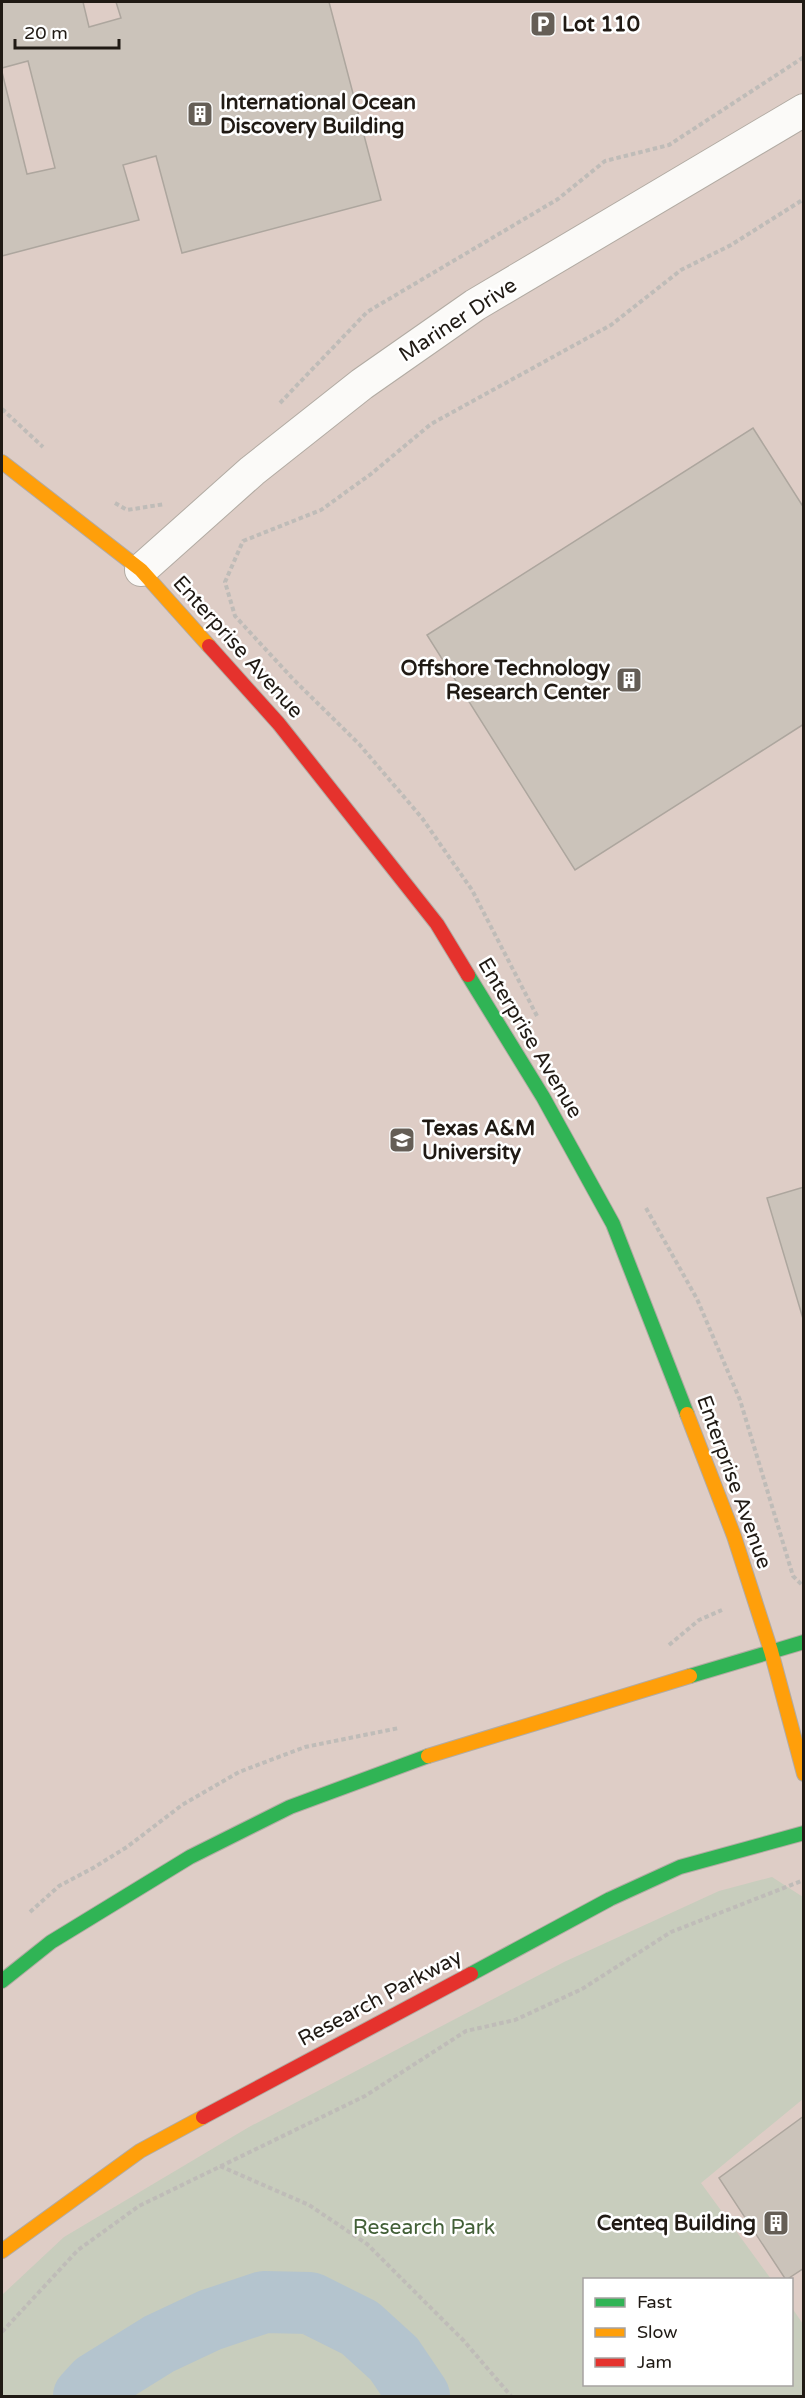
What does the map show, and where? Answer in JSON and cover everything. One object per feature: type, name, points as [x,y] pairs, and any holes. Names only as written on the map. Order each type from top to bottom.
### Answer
[{"type":"street","name":"Mariner Drive","points":[[141,570],[252,471],[362,384],[475,304],[804,110]]},
{"type":"street","name":"Enterprise Avenue","points":[[2,462],[141,570],[279,724],[437,924],[543,1097],[614,1224],[734,1536],[771,1651],[804,1774]]},
{"type":"street","points":[[2,1981],[51,1941],[190,1857],[290,1807],[433,1754],[804,1642]]},
{"type":"street","name":"Research Parkway","points":[[2,2251],[140,2151],[610,1899],[680,1868],[804,1833]]},
{"type":"path","points":[[277,405],[303,381],[367,312],[558,199],[605,160],[669,145],[804,57]]},
{"type":"path","points":[[538,1019],[472,890],[422,818],[359,744],[293,679],[235,616],[225,582],[243,541],[321,510],[371,474],[431,424],[611,325],[681,270],[731,245],[804,200]]},
{"type":"path","points":[[2,409],[50,453]]},
{"type":"path","points":[[111,501],[127,510],[166,503],[190,487],[243,541]]},
{"type":"path","points":[[642,1202],[697,1299],[740,1400],[793,1576],[804,1587]]},
{"type":"path","points":[[2,2332],[78,2250],[140,2206],[308,2126],[365,2096],[466,2031],[515,2020],[582,1989],[671,1932],[804,1880]]},
{"type":"path","points":[[220,2166],[309,2205],[367,2244],[464,2341],[511,2397]]},
{"type":"shaded area","name":"Texas A&M University","points":[[2,2],[803,2],[803,2396],[2,2396]]},
{"type":"green space","name":"Research Park","points":[[772,1877],[803,1897],[803,2099],[701,2183],[770,2278],[583,2278],[583,2386],[793,2386],[793,2309],[803,2324],[803,2396],[2,2396],[2,2295],[64,2237],[249,2127],[564,1962],[719,1891]]},
{"type":"building","name":"International Ocean Discovery Building","points":[[2,2],[83,2],[89,27],[121,18],[116,2],[329,2],[381,200],[182,253],[156,156],[123,165],[139,220],[2,256],[2,72],[27,174],[55,168],[28,61],[2,68]]},
{"type":"building","name":"Offshore Technology Research Center","points":[[753,428],[804,508],[804,724],[575,870],[427,635]]},
{"type":"building","points":[[804,1187],[804,1322],[767,1198]]},
{"type":"building","name":"Centeq Building","points":[[804,2116],[804,2268],[789,2278],[785,2278],[719,2178]]},
{"type":"waterway","points":[[84,2396],[96,2383],[159,2344],[210,2320],[264,2302],[310,2303],[360,2328],[394,2359],[419,2396]]},
{"type":"traffic: fast","points":[[468,975],[543,1097],[613,1224],[687,1414]]},
{"type":"traffic: fast","points":[[690,1676],[804,1642]]},
{"type":"traffic: fast","points":[[2,1981],[51,1942],[190,1857],[290,1807],[428,1756]]},
{"type":"traffic: fast","points":[[471,1974],[610,1899],[680,1867],[804,1833]]},
{"type":"traffic: slow","points":[[2,462],[141,570],[209,646]]},
{"type":"traffic: slow","points":[[687,1414],[734,1536],[771,1651],[804,1774]]},
{"type":"traffic: slow","points":[[428,1756],[690,1676]]},
{"type":"traffic: slow","points":[[2,2251],[140,2151],[203,2117]]},
{"type":"traffic: jam","points":[[209,646],[279,724],[437,924],[468,975]]},
{"type":"traffic: jam","points":[[203,2117],[471,1974]]},
{"type":"place","name":"Lot 110","points":[[543,24]]},
{"type":"place","name":"International Ocean Discovery Building","points":[[200,114]]},
{"type":"place","name":"Offshore Technology Research Center","points":[[629,680]]},
{"type":"place","name":"Texas A&M University","points":[[402,1140]]},
{"type":"place","name":"Centeq Building","points":[[776,2223]]}]
